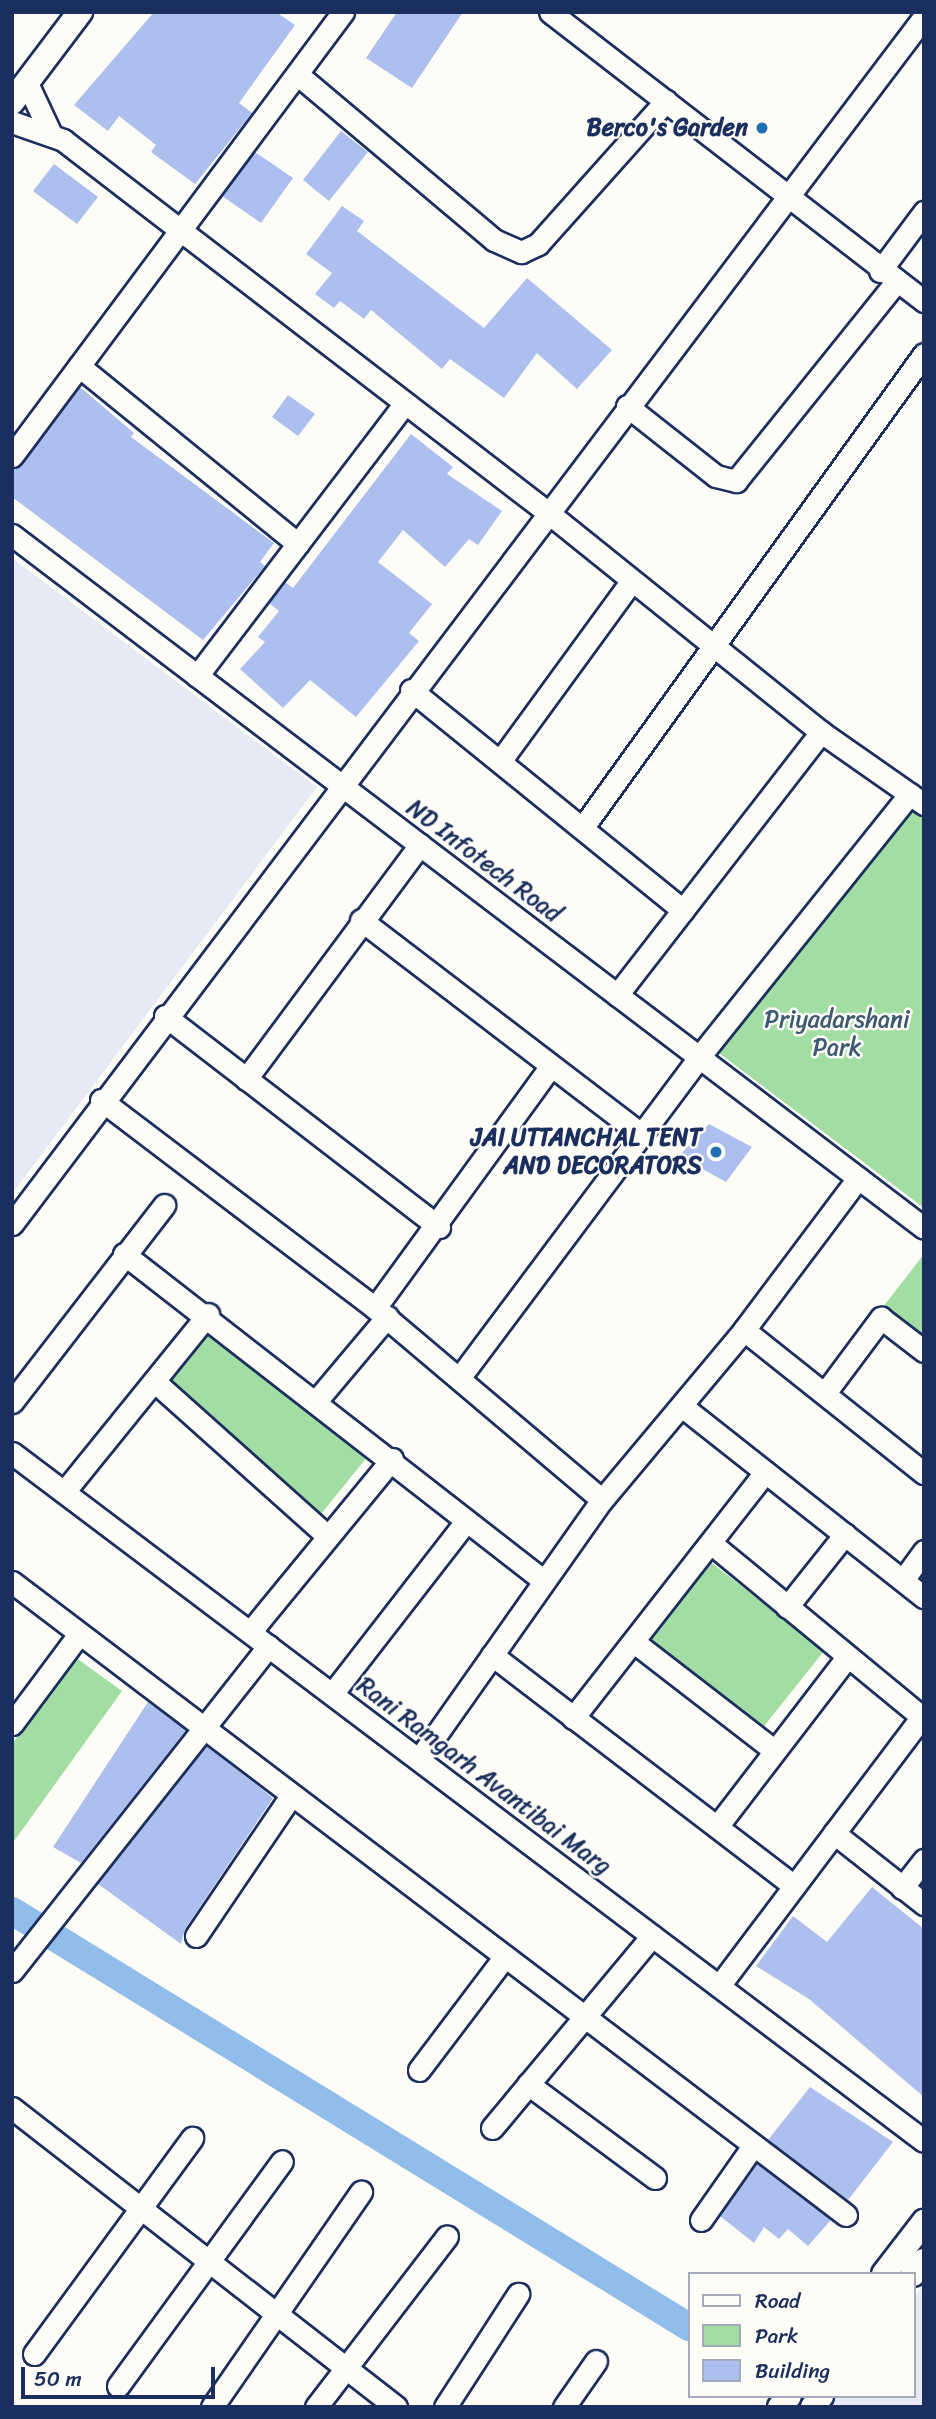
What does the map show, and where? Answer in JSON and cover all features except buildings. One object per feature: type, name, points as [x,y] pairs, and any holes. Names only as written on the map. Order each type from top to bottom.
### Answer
[{"type":"street","points":[[80,12],[17,86],[50,132],[546,511],[710,646],[821,732],[917,799],[698,1056],[460,1377]]},
{"type":"street","points":[[12,456],[343,12]]},
{"type":"street","points":[[550,12],[786,198],[924,301]]},
{"type":"street","points":[[12,1224],[101,1100],[546,511],[924,17]]},
{"type":"street","points":[[297,74],[494,240],[521,252],[538,244],[666,101]]},
{"type":"street","points":[[12,122],[50,132]]},
{"type":"street","points":[[627,406],[716,476],[736,481],[889,276],[924,212]]},
{"type":"street","points":[[583,827],[710,646],[924,354]]},
{"type":"street","points":[[79,366],[298,544]]},
{"type":"street","points":[[197,676],[405,403]]},
{"type":"street","name":"ND Infotech Road","points":[[12,535],[924,1228]]},
{"type":"street","points":[[501,760],[631,582]]},
{"type":"street","points":[[411,690],[501,760],[683,910]]},
{"type":"street","points":[[617,995],[821,732]]},
{"type":"street","points":[[246,1079],[361,920],[420,845]]},
{"type":"street","points":[[361,920],[641,1134]]},
{"type":"street","points":[[165,1016],[439,1227]]},
{"type":"street","points":[[317,1400],[551,1066]]},
{"type":"street","points":[[101,1100],[381,1312],[602,1500]]},
{"type":"street","points":[[419,1759],[602,1500],[683,1407],[858,1178]]},
{"type":"street","points":[[12,1402],[164,1205]]},
{"type":"street","points":[[124,1254],[208,1314],[544,1581]]},
{"type":"street","points":[[64,1492],[208,1314]]},
{"type":"street","points":[[825,1393],[881,1318],[924,1351]]},
{"type":"street","points":[[744,1330],[924,1473]]},
{"type":"street","points":[[154,1381],[326,1535]]},
{"type":"street","points":[[683,1407],[924,1597]]},
{"type":"street","name":"Rani Ramgarh Avantibai Marg","points":[[12,1453],[924,2141]]},
{"type":"street","points":[[250,1632],[326,1535],[392,1460]]},
{"type":"street","points":[[573,1718],[712,1544],[765,1472]]},
{"type":"street","points":[[332,1694],[466,1521]]},
{"type":"street","points":[[787,1607],[845,1534]]},
{"type":"street","points":[[712,1544],[847,1657],[923,1716],[719,1986]]},
{"type":"street","points":[[903,1580],[924,1551]]},
{"type":"street","points":[[12,1582],[583,2021],[846,2216]]},
{"type":"street","points":[[12,1724],[79,1634]]},
{"type":"street","points":[[634,1642],[771,1748]]},
{"type":"street","points":[[19,1965],[62,1915],[269,1646]]},
{"type":"street","points":[[492,1655],[573,1718],[719,1824],[794,1886]]},
{"type":"street","points":[[719,1824],[771,1748],[847,1657]]},
{"type":"street","points":[[196,1936],[290,1797]]},
{"type":"street","points":[[834,1833],[924,1904]]},
{"type":"street","points":[[902,1888],[924,1860]]},
{"type":"street","points":[[492,2128],[652,1936]]},
{"type":"street","points":[[419,2070],[503,1959]]},
{"type":"street","points":[[528,2084],[655,2178]]},
{"type":"street","points":[[12,2109],[143,2207],[207,2262],[280,2314],[346,2370],[396,2407]]},
{"type":"street","points":[[34,2354],[192,2138]]},
{"type":"street","points":[[701,2220],[753,2146]]},
{"type":"street","points":[[118,2386],[282,2161]]},
{"type":"street","points":[[212,2407],[280,2314],[361,2192]]},
{"type":"street","points":[[886,2272],[924,2222]]},
{"type":"street","points":[[316,2407],[447,2236]]},
{"type":"street","points":[[445,2407],[518,2294]]},
{"type":"street","points":[[564,2407],[596,2361]]},
{"type":"shaded area","points":[[12,558],[317,787],[12,1194]]},
{"type":"shaded area","points":[[924,2285],[924,2407],[827,2407],[834,2398],[915,2398],[915,2296]]},
{"type":"green space","name":"Priyadarshani Park","points":[[913,808],[924,815],[924,1208],[711,1047]]},
{"type":"green space","points":[[924,1254],[924,1346],[879,1312]]},
{"type":"green space","points":[[196,1312],[372,1451],[317,1519],[141,1381]]},
{"type":"green space","points":[[698,1552],[824,1651],[761,1730],[635,1631]]},
{"type":"green space","points":[[75,1657],[122,1691],[12,1844],[12,1744]]},
{"type":"waterway","points":[[12,1911],[688,2326]]},
{"type":"place","name":"Berco's Garden","points":[[762,128]]},
{"type":"place","name":"JAI UTTANCHAL TENT AND DECORATORS","points":[[716,1152]]}]
